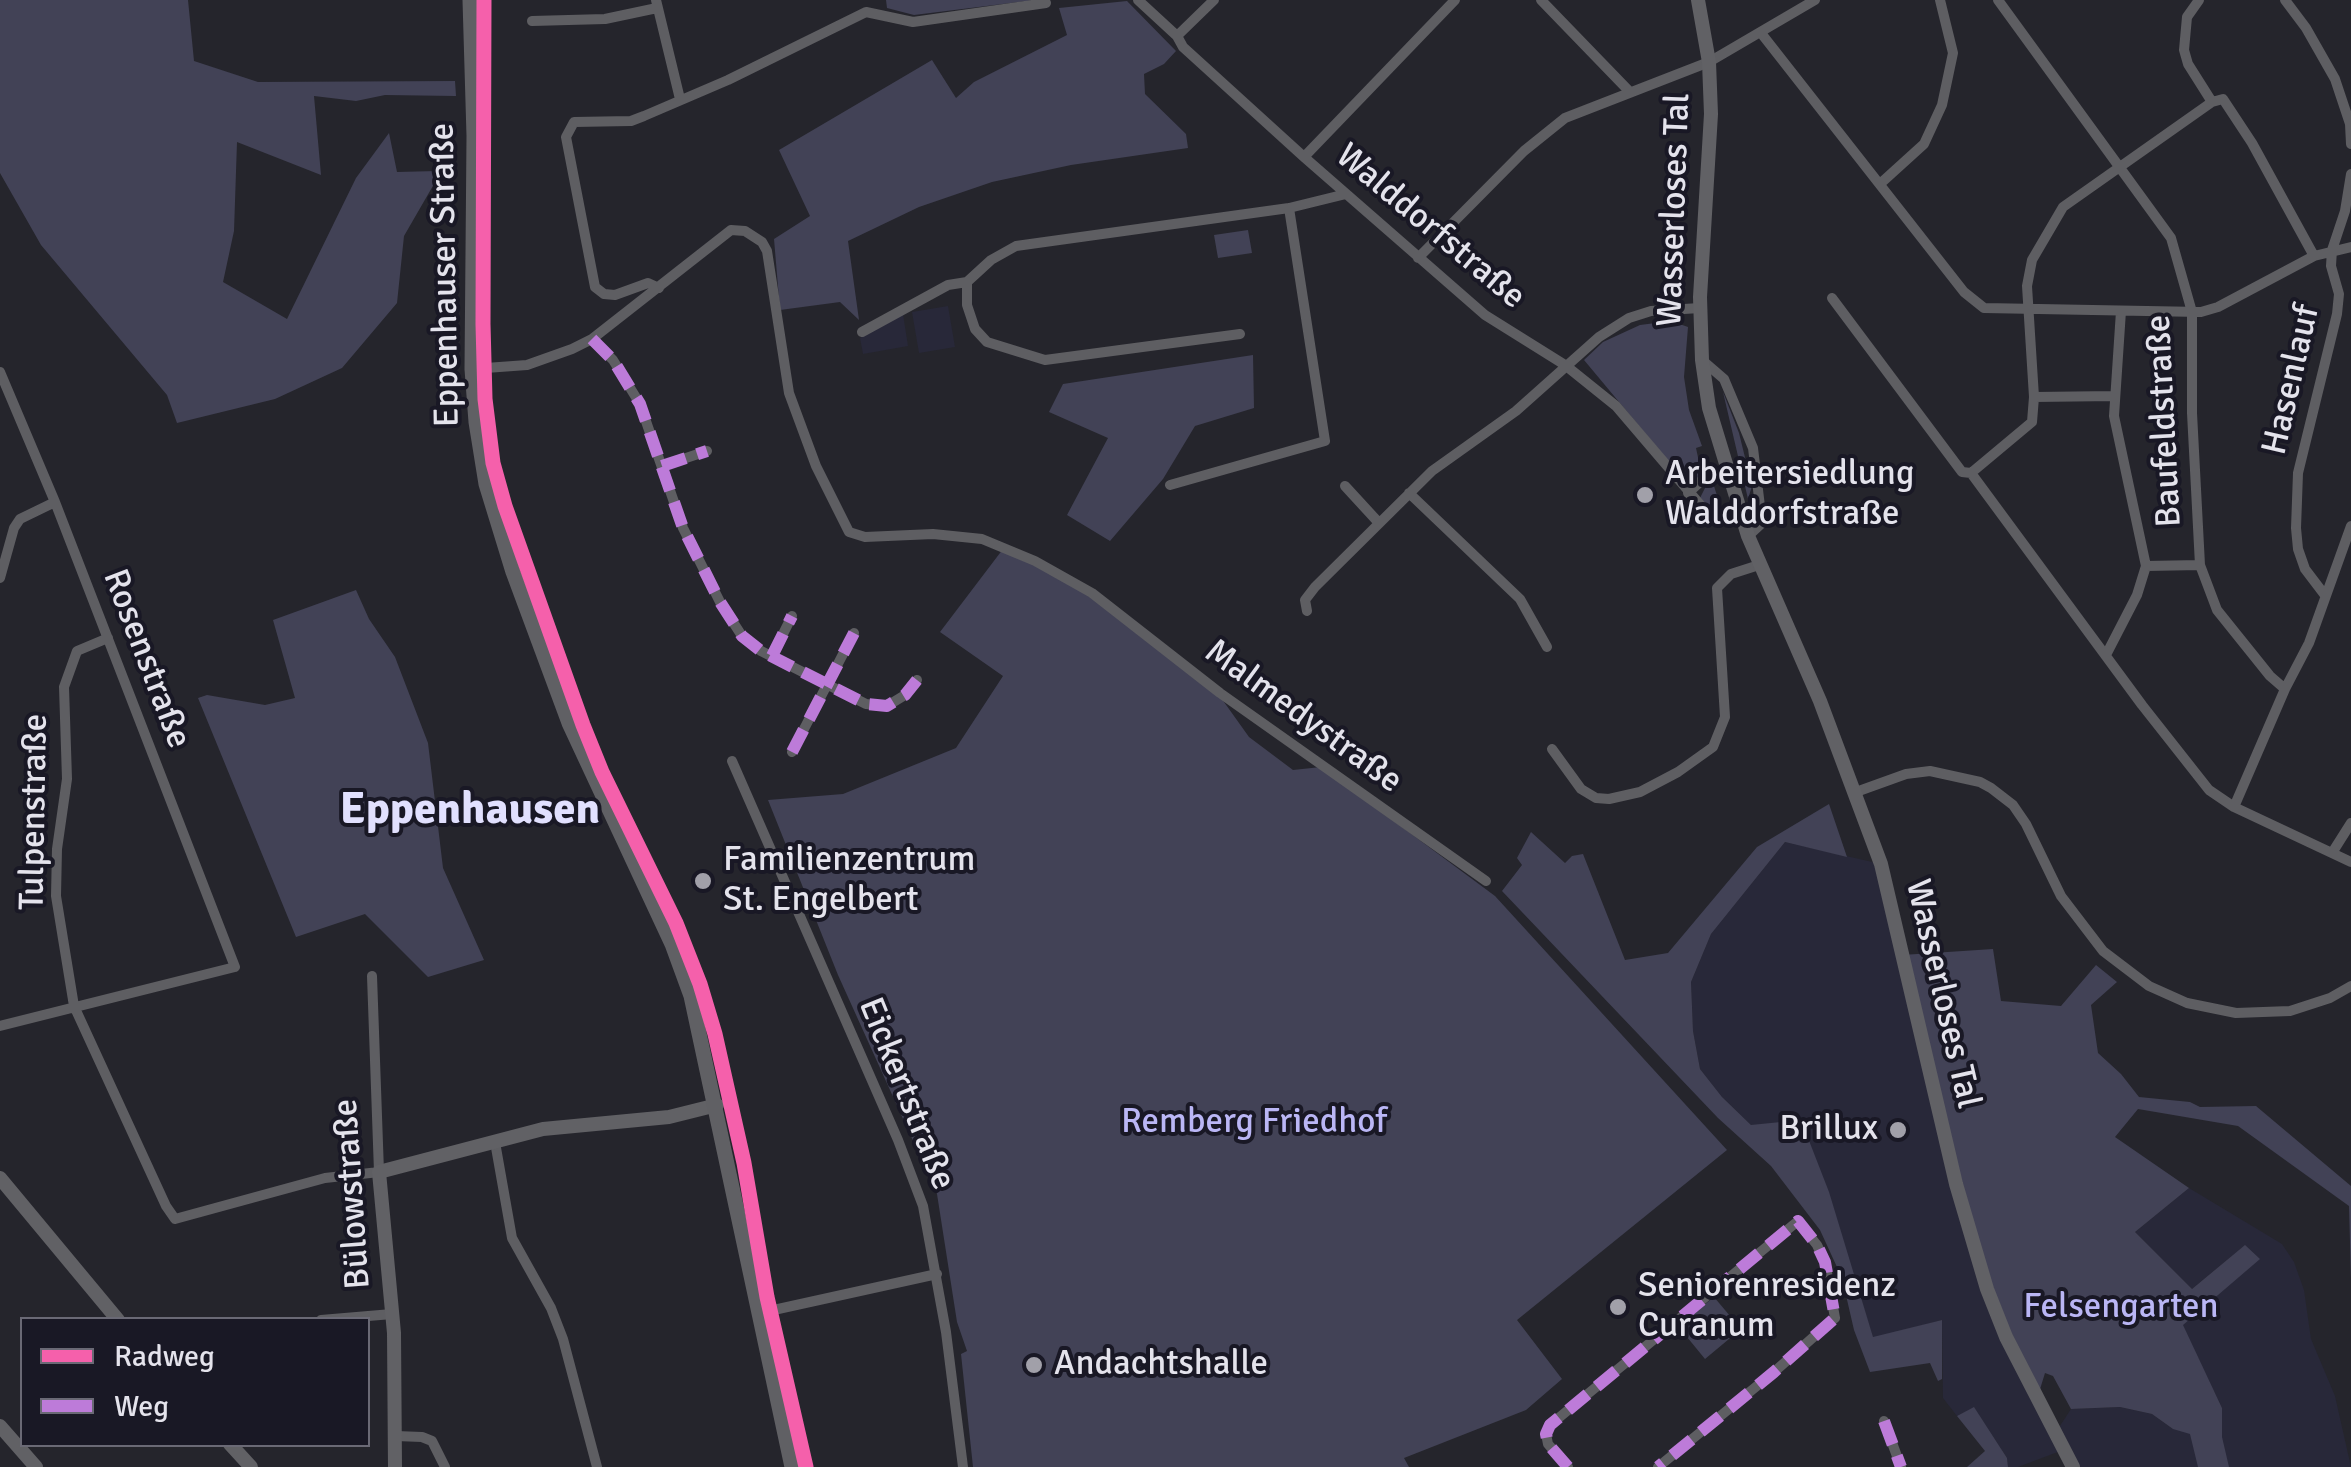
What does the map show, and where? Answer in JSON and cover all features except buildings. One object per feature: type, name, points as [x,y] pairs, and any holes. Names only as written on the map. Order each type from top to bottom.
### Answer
[{"type":"main road","name":"Eppenhauser Straße","points":[[470,0],[474,136],[472,369],[480,457],[506,550],[572,731],[672,944],[698,1019],[792,1467]]},
{"type":"main road","name":"Wasserloses Tal","points":[[1698,0],[1709,62],[1710,158],[1700,308],[1709,408],[1748,536],[1820,702],[1881,864],[1967,1228],[2006,1337],[2073,1467]]},
{"type":"main road","points":[[379,1172],[542,1129],[669,1117],[716,1105]]},
{"type":"main road","name":"Bülowstraße","points":[[379,1172],[392,1314],[395,1467]]},
{"type":"main road","points":[[0,1178],[116,1317]]},
{"type":"main road","points":[[0,1426],[36,1467]]},
{"type":"main road","points":[[233,1447],[251,1467]]},
{"type":"street","name":"Walddorfstraße","points":[[1138,0],[1304,157],[1485,315],[1565,366],[1616,406],[1709,516]]},
{"type":"street","points":[[1177,36],[1214,0]]},
{"type":"street","points":[[1304,157],[1455,0]]},
{"type":"street","points":[[1540,0],[1629,91]]},
{"type":"street","points":[[1418,258],[1524,151],[1564,118],[1709,62],[1815,0]]},
{"type":"street","points":[[1881,182],[1924,144],[1942,106],[1953,53],[1940,0]]},
{"type":"street","name":"Baufeldstraße","points":[[1998,0],[2121,165],[2170,238],[2192,312],[2192,413],[2200,565],[2218,610],[2285,690]]},
{"type":"street","name":"Hasenlauf","points":[[2199,0],[2186,17],[2184,50],[2188,64],[2212,102],[2224,99],[2314,256]]},
{"type":"street","points":[[2288,1],[2335,79],[2350,124],[2351,144]]},
{"type":"street","points":[[532,21],[605,19],[656,4],[680,99]]},
{"type":"street","points":[[472,369],[546,360],[592,339],[659,288],[648,283],[615,295],[604,294],[595,287],[566,137],[574,122],[631,120],[728,80],[866,6],[913,22],[1046,4]]},
{"type":"street","points":[[1761,33],[1976,303],[1984,308],[2192,312],[2218,307],[2314,256],[2351,247]]},
{"type":"street","points":[[1832,298],[1962,472],[1971,473],[2032,422],[2027,286],[2032,260],[2063,207],[2212,102]]},
{"type":"street","name":"Hasenlauf","points":[[2324,594],[2305,569],[2296,528],[2298,473],[2340,299],[2331,266],[2332,250],[2345,211],[2351,174]]},
{"type":"street","points":[[862,332],[948,285],[967,282],[991,260],[1016,246],[1289,208],[1346,194]]},
{"type":"street","points":[[1170,485],[1325,441],[1289,208]]},
{"type":"street","name":"Malmedystraße","points":[[659,288],[731,230],[745,231],[762,242],[771,272],[789,393],[816,466],[845,528],[865,537],[933,534],[982,539],[1092,592],[1220,693],[1486,881]]},
{"type":"street","points":[[967,282],[968,305],[976,329],[988,342],[1045,360],[1240,334]]},
{"type":"street","points":[[1307,611],[1305,600],[1315,587],[1432,471],[1516,411],[1599,336],[1629,318],[1651,311],[1700,308]]},
{"type":"street","points":[[2106,655],[2138,595],[2146,566],[2114,416],[2122,311]]},
{"type":"street","points":[[592,339],[614,360],[640,404],[683,528],[720,602],[742,636],[772,656],[866,704],[887,706],[906,695],[918,680]]},
{"type":"street","name":"Wasserloses Tal","points":[[1702,360],[1724,379],[1752,448],[1762,523],[1748,536]]},
{"type":"street","name":"Rosenstraße","points":[[0,372],[55,502],[236,967],[74,1006]]},
{"type":"street","points":[[2034,397],[2116,396]]},
{"type":"street","points":[[662,466],[707,451]]},
{"type":"street","points":[[1971,473],[2210,790],[2234,808],[2351,862]]},
{"type":"street","points":[[1688,493],[1701,482]]},
{"type":"street","points":[[1345,486],[1379,523]]},
{"type":"street","points":[[1409,494],[1520,600],[1547,648]]},
{"type":"street","points":[[0,578],[20,519],[55,502]]},
{"type":"street","points":[[2234,808],[2309,643],[2351,526]]},
{"type":"street","points":[[1552,749],[1581,789],[1609,800],[1640,792],[1713,747],[1725,718],[1717,588],[1730,574],[1759,565]]},
{"type":"street","points":[[2146,566],[2200,565]]},
{"type":"street","points":[[772,656],[792,616]]},
{"type":"street","points":[[792,752],[854,632]]},
{"type":"street","name":"Tulpenstraße","points":[[108,638],[78,651],[64,686],[67,779],[57,849],[56,896],[74,1006],[166,1206],[176,1220],[325,1178],[379,1172]]},
{"type":"street","name":"Eickertstraße","points":[[732,761],[898,1140],[923,1206],[937,1274],[963,1467]]},
{"type":"street","points":[[1856,792],[1906,774],[1930,771],[1991,788],[2013,805],[2061,896],[2103,951],[2148,986],[2187,1003],[2236,1013],[2290,1011],[2330,998],[2351,986]]},
{"type":"street","points":[[2332,853],[2351,823]]},
{"type":"street","name":"Bülowstraße","points":[[372,976],[379,1172]]},
{"type":"street","points":[[0,1026],[74,1006]]},
{"type":"street","points":[[495,1142],[512,1238],[559,1328],[597,1467]]},
{"type":"street","points":[[1568,1467],[1548,1444],[1546,1434],[1550,1425],[1798,1221],[1817,1244],[1825,1262],[1835,1318],[1658,1467]]},
{"type":"street","points":[[760,1313],[937,1274]]},
{"type":"street","points":[[357,1317],[392,1314]]},
{"type":"street","points":[[1884,1421],[1901,1467]]},
{"type":"street","points":[[396,1436],[422,1437],[432,1442],[445,1467]]},
{"type":"shaded area","points":[[948,306],[955,347],[919,353],[912,312]]},
{"type":"shaded area","points":[[903,314],[908,346],[863,354],[860,338]]},
{"type":"shaded area","points":[[1785,842],[1881,864],[1934,1094],[2056,1432],[2071,1409],[2120,1407],[2152,1414],[2173,1429],[2222,1408],[2182,1325],[2244,1246],[2192,1289],[2135,1232],[2189,1188],[2282,1244],[2294,1262],[2304,1290],[2311,1339],[2335,1396],[2351,1467],[2073,1467],[2063,1450],[2008,1467],[2007,1458],[1974,1408],[1957,1416],[1943,1398],[1942,1320],[1873,1338],[1855,1281],[1751,1125],[1700,1069],[1693,1031],[1691,982],[1711,934]]},
{"type":"green space","points":[[0,0],[188,0],[194,61],[258,82],[455,81],[456,96],[385,95],[356,101],[314,96],[321,175],[237,142],[234,231],[223,282],[287,319],[356,178],[389,133],[397,172],[437,171],[434,184],[404,236],[397,303],[342,368],[275,399],[177,423],[167,395],[41,245],[0,173]]},
{"type":"green space","points":[[886,0],[1035,0],[914,15],[887,8]]},
{"type":"green space","points":[[1127,1],[1176,51],[1164,64],[1144,74],[1145,94],[1186,134],[1188,148],[1071,165],[992,182],[919,207],[848,241],[859,320],[840,302],[780,310],[774,239],[810,216],[779,150],[932,60],[956,98],[974,82],[1067,35],[1059,8]]},
{"type":"green space","points":[[1248,230],[1252,253],[1218,258],[1214,235]]},
{"type":"green space","points":[[1671,321],[1688,327],[1684,377],[1689,410],[1702,446],[1696,448],[1699,462],[1706,461],[1727,527],[1699,500],[1707,484],[1702,477],[1691,483],[1685,481],[1584,360],[1603,342],[1640,325]]},
{"type":"green space","points":[[1253,355],[1254,408],[1195,426],[1163,479],[1110,541],[1067,515],[1108,438],[1049,412],[1063,384]]},
{"type":"green space","points":[[1723,392],[1739,433],[1752,486],[1748,499]]},
{"type":"green space","name":"Remberg Friedhof","points":[[1003,549],[1092,593],[1219,695],[1249,737],[1293,770],[1321,767],[1495,896],[1727,1150],[1517,1320],[1562,1379],[1526,1410],[1404,1458],[1409,1467],[973,1467],[961,1354],[967,1351],[957,1322],[937,1194],[838,975],[768,800],[843,794],[956,748],[1003,676],[940,632]]},
{"type":"green space","points":[[356,590],[369,619],[395,657],[428,743],[443,868],[484,960],[428,977],[365,914],[296,937],[198,698],[207,695],[265,705],[295,698],[273,620]]},
{"type":"green space","points":[[1829,804],[1847,857],[1785,842],[1711,934],[1691,982],[1693,1031],[1700,1069],[1751,1125],[1801,1120],[1829,1192],[1873,1337],[1942,1320],[1942,1379],[1938,1381],[1930,1363],[1870,1372],[1854,1330],[1842,1278],[1820,1230],[1771,1166],[1718,1118],[1502,891],[1522,865],[1517,858],[1531,832],[1565,863],[1572,856],[1583,854],[1625,960],[1668,953],[1757,847]]},
{"type":"green space","name":"Felsengarten","points":[[1993,949],[2001,1001],[2061,1006],[2096,965],[2117,982],[2091,1005],[2098,1053],[2139,1097],[2190,1102],[2200,1107],[2256,1106],[2351,1186],[2351,1279],[2349,1206],[2238,1126],[2138,1109],[2115,1137],[2189,1188],[2135,1232],[2192,1289],[2245,1245],[2260,1259],[2183,1325],[2222,1408],[2222,1437],[2229,1467],[2198,1467],[2190,1434],[2173,1429],[2152,1414],[2120,1407],[2071,1409],[2053,1376],[2045,1373],[2037,1399],[1987,1289],[1902,955]]},
{"type":"green space","points":[[1714,1297],[1741,1329],[1705,1359],[1678,1326]]},
{"type":"green space","points":[[1974,1407],[2007,1458],[2008,1467],[1967,1467],[1985,1451],[1957,1416]]},
{"type":"marked path","points":[[592,339],[613,360],[640,404],[683,528],[720,602],[742,636],[761,651],[866,704],[887,706],[905,695],[917,680]]},
{"type":"marked path","points":[[662,466],[707,451]]},
{"type":"marked path","points":[[772,656],[792,616]]},
{"type":"marked path","points":[[792,752],[854,633]]},
{"type":"marked path","points":[[1568,1467],[1548,1444],[1546,1434],[1550,1425],[1798,1221],[1825,1262],[1835,1318],[1658,1467]]},
{"type":"marked path","points":[[1884,1421],[1901,1467]]},
{"type":"cycle path","points":[[484,0],[483,324],[485,399],[493,463],[583,725],[676,923],[700,984],[744,1163],[767,1297],[806,1467]]},
{"type":"place","name":"Arbeitersiedlung Walddorfstraße","points":[[1645,495]]},
{"type":"place","name":"Familienzentrum St. Engelbert","points":[[703,881]]},
{"type":"place","name":"Brillux","points":[[1898,1130]]},
{"type":"place","name":"Seniorenresidenz Curanum","points":[[1618,1307]]},
{"type":"place","name":"Andachtshalle","points":[[1034,1365]]},
{"type":"district","name":"Eppenhausen","points":[[470,811]]}]
